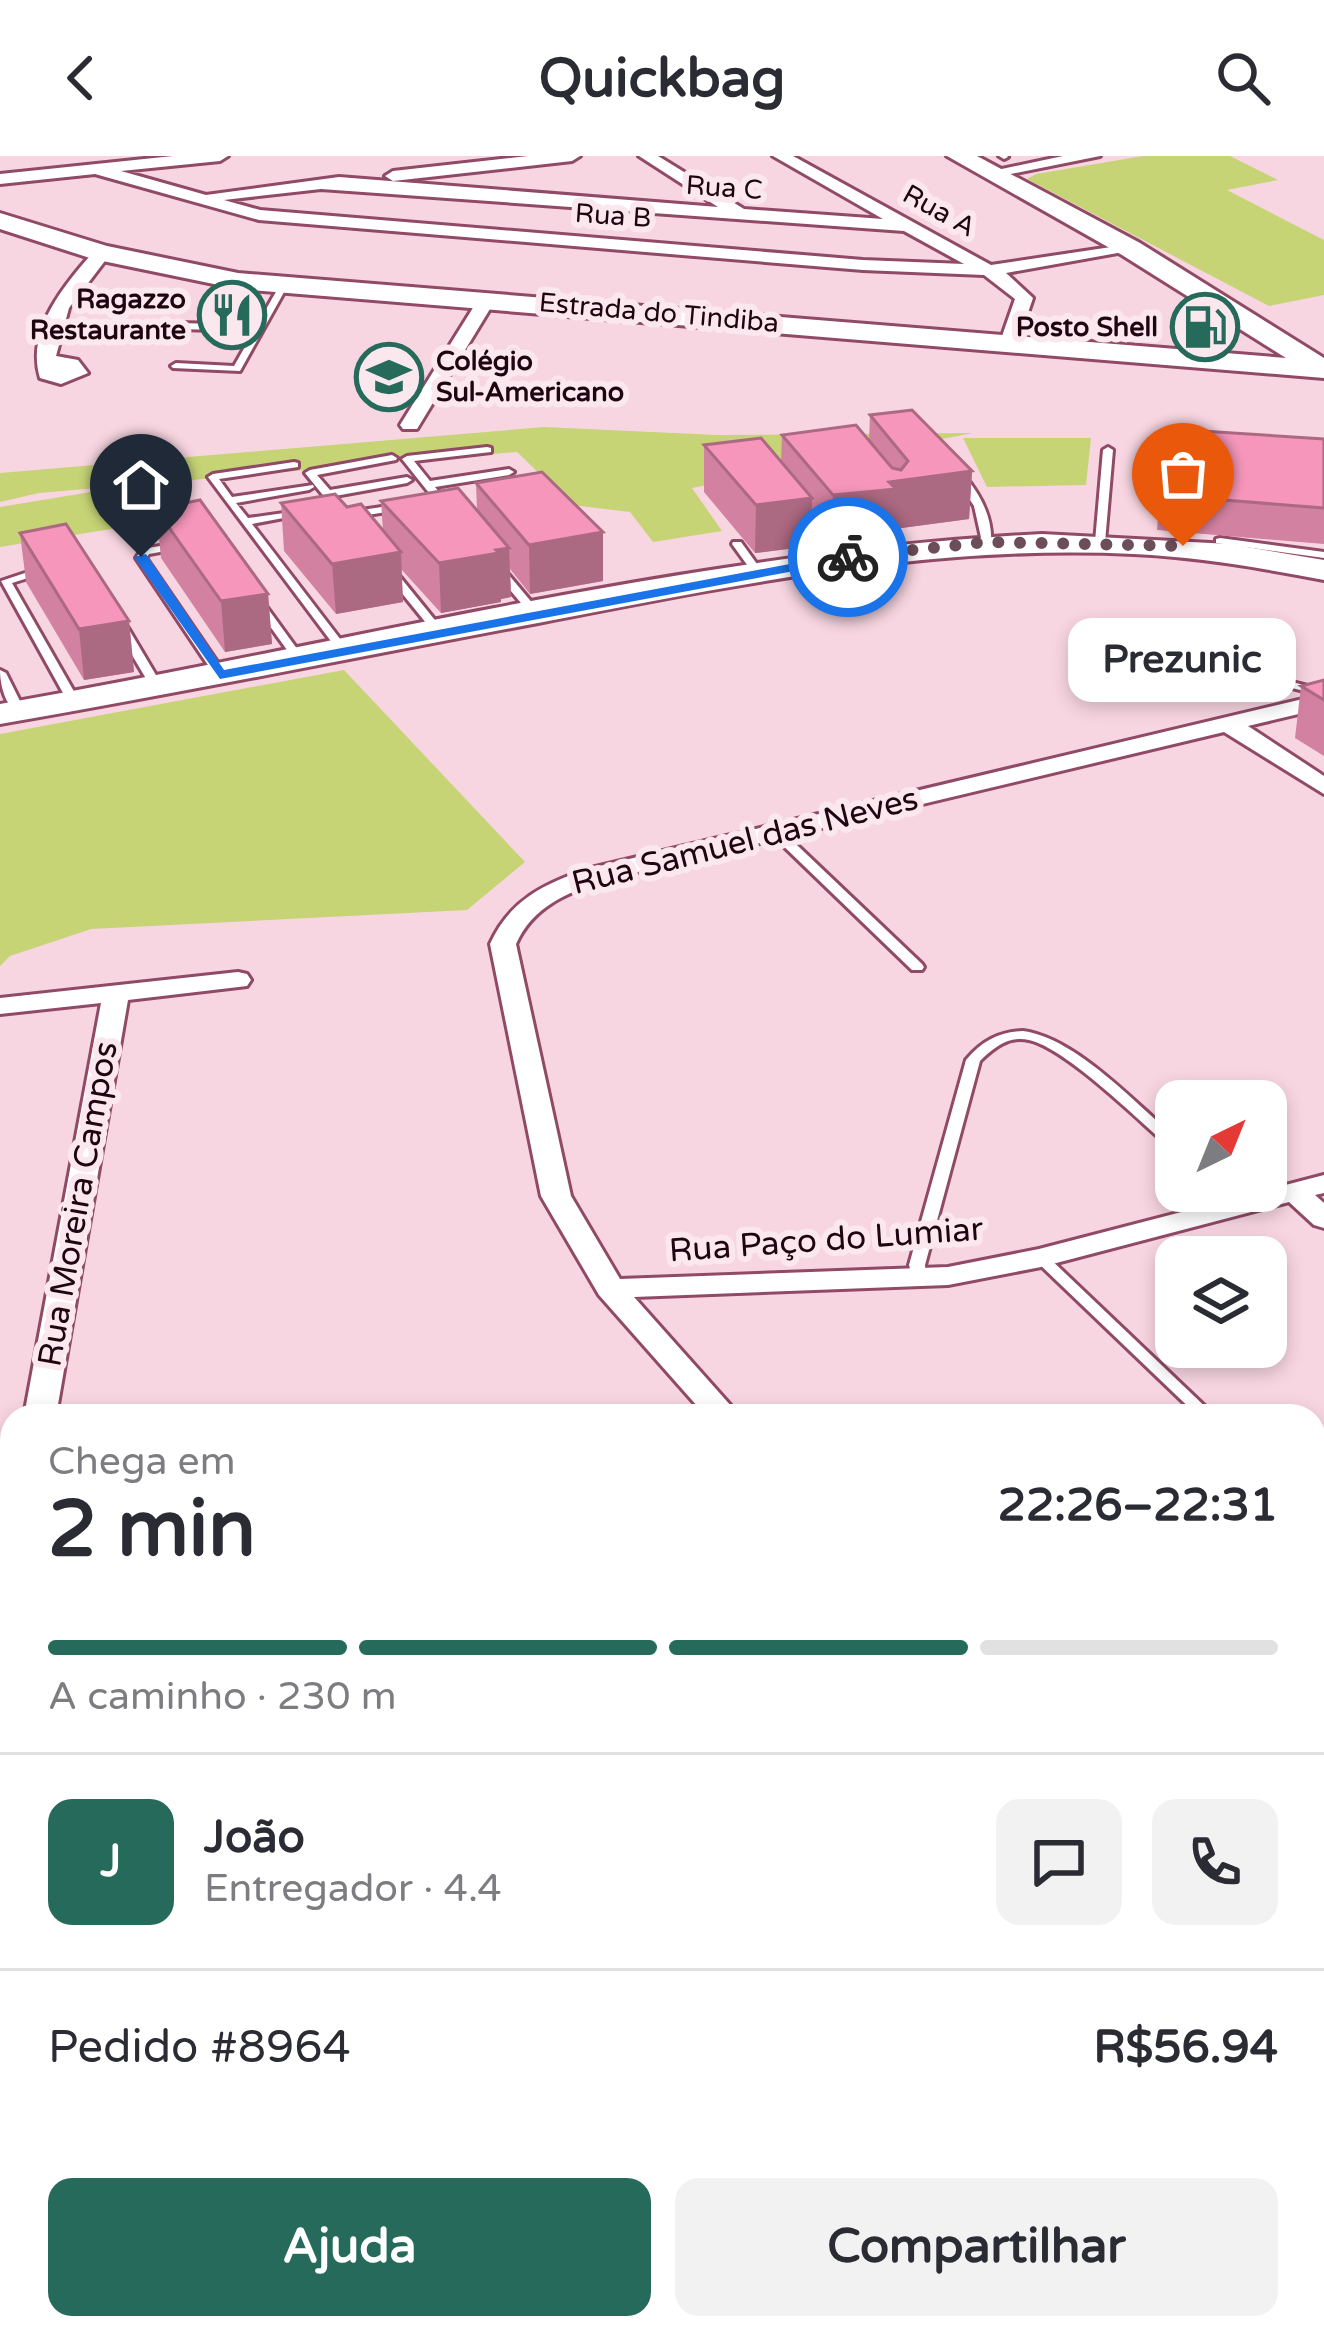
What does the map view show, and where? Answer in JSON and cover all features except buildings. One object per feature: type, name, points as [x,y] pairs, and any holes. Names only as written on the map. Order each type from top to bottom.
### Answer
[{"type":"street","points":[[0,179],[220,156]]},
{"type":"street","points":[[191,198],[572,156]]},
{"type":"street","points":[[647,156],[745,217]]},
{"type":"street","name":"Rua A","points":[[781,156],[1010,282],[1024,298],[1009,342]]},
{"type":"street","points":[[959,156],[999,162],[1092,156]]},
{"type":"street","points":[[999,162],[1324,370]]},
{"type":"street","name":"Rua B","points":[[95,170],[191,198],[298,219],[989,270],[1131,249]]},
{"type":"street","name":"Rua C","points":[[320,184],[908,226]]},
{"type":"street","points":[[642,245],[668,210]]},
{"type":"street","name":"Estrada do Tindiba","points":[[2,223],[203,276],[1324,370]]},
{"type":"street","points":[[46,363],[56,311],[102,253]]},
{"type":"street","points":[[410,425],[487,299]]},
{"type":"street","points":[[9,712],[220,675],[759,565],[987,542],[1100,542],[1183,546],[1324,569]]},
{"type":"street","name":"Rua Samuel das Neves","points":[[713,1404],[610,1289],[556,1196],[503,944],[510,924],[530,903],[560,886],[1324,697]]},
{"type":"street","points":[[1227,723],[1324,787]]},
{"type":"street","name":"Rua Moreira Campos","points":[[0,1006],[238,980]]},
{"type":"street","name":"Rua Moreira Campos","points":[[42,1404],[116,993]]},
{"type":"street","points":[[1310,1188],[1324,1219]]},
{"type":"street","name":"Rua Paço do Lumiar","points":[[610,1289],[918,1277],[1041,1258],[1194,1212]]},
{"type":"lane","points":[[176,366],[237,369],[284,285]]},
{"type":"lane","points":[[179,326],[260,328]]},
{"type":"lane","points":[[460,525],[407,459],[487,449]]},
{"type":"lane","points":[[1100,542],[1108,450]]},
{"type":"lane","points":[[359,532],[310,472],[392,458]]},
{"type":"lane","points":[[294,465],[213,477],[343,650]]},
{"type":"lane","points":[[950,466],[974,491],[987,542]]},
{"type":"lane","points":[[427,485],[509,472]]},
{"type":"lane","points":[[328,494],[407,480]]},
{"type":"lane","points":[[230,501],[309,487]]},
{"type":"lane","points":[[345,516],[422,503]]},
{"type":"lane","points":[[445,507],[466,503]]},
{"type":"lane","points":[[786,503],[833,559]]},
{"type":"lane","points":[[245,522],[326,508]]},
{"type":"lane","points":[[1220,542],[1324,555]]},
{"type":"lane","points":[[184,544],[140,554],[220,675]]},
{"type":"lane","points":[[737,544],[759,565]]},
{"type":"lane","points":[[491,561],[536,613]]},
{"type":"lane","points":[[385,565],[439,632]]},
{"type":"lane","points":[[56,568],[16,574],[6,581],[74,702]]},
{"type":"lane","points":[[244,582],[299,659]]},
{"type":"lane","points":[[110,609],[158,687]]},
{"type":"lane","points":[[1173,655],[1324,697]]},
{"type":"lane","points":[[0,674],[9,712]]},
{"type":"lane","points":[[775,831],[917,967]]},
{"type":"lane","points":[[918,1277],[917,1265],[973,1060],[998,1040],[1016,1035],[1052,1043],[1155,1128]]},
{"type":"lane","points":[[1041,1258],[1194,1404]]},
{"type":"green space","points":[[1143,156],[1230,156],[1278,180],[1227,190],[1324,240],[1324,295],[1269,306],[1027,179]]},
{"type":"green space","points":[[544,427],[717,435],[973,433],[692,488],[722,531],[653,542],[630,512],[572,505],[517,452],[39,493],[0,502],[0,473]]},
{"type":"green space","points":[[963,438],[1091,438],[1086,485],[987,487]]},
{"type":"green space","points":[[115,488],[142,524],[0,547],[0,507]]},
{"type":"green space","points":[[344,670],[525,862],[467,910],[91,929],[10,956],[0,966],[0,734]]},
{"type":"way so far","points":[[848,557],[987,542],[1183,546]]},
{"type":"place","name":"Ragazzo Restaurante","points":[[232,315]]},
{"type":"place","name":"Posto Shell","points":[[1205,327]]},
{"type":"place","name":"Colégio Sul-Americano","points":[[389,377]]},
{"type":"place","name":"Prezunic","points":[[1183,546]]},
{"type":"route","points":[[141,557],[220,675],[848,557]]}]
